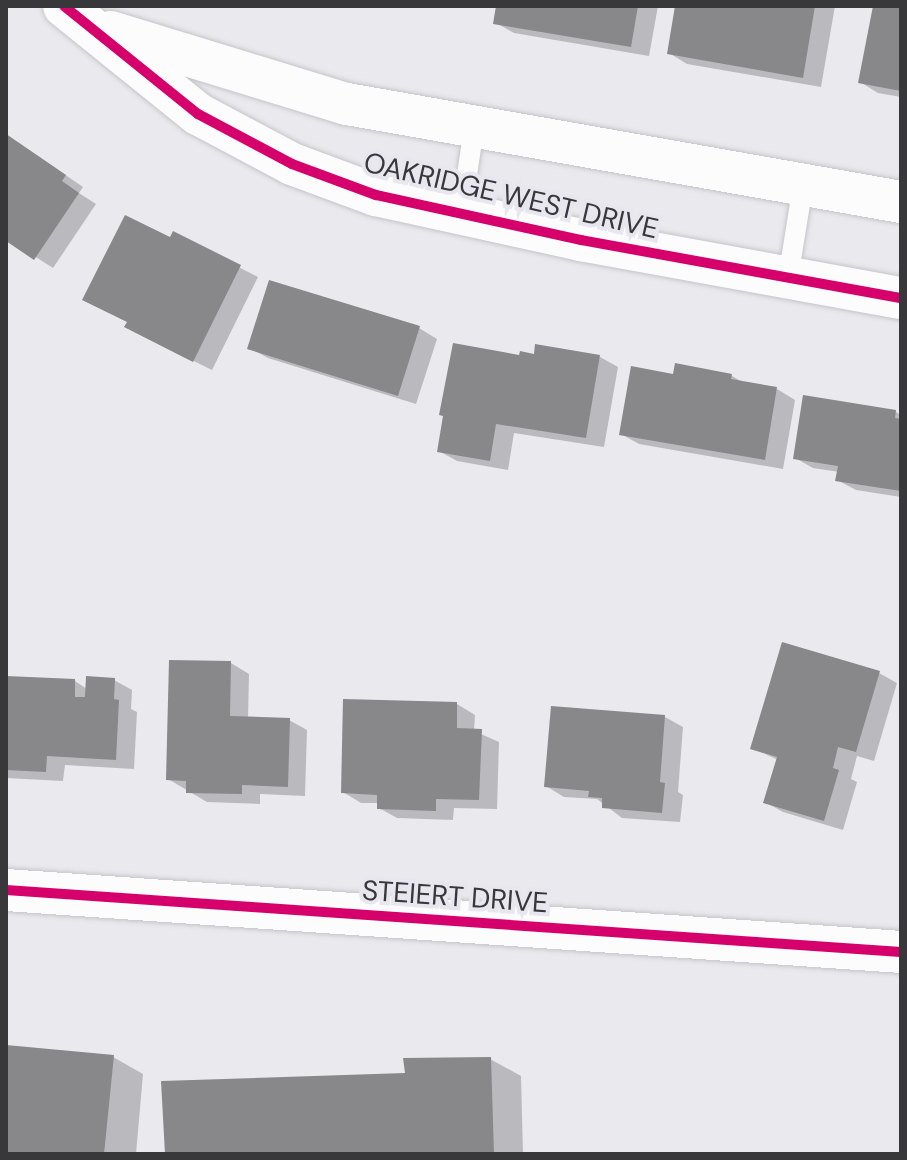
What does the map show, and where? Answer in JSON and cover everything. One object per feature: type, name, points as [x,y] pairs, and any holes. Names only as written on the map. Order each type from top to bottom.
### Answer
[{"type":"street","name":"OAKRIDGE WEST DRIVE","points":[[77,16],[347,104],[901,202]]},
{"type":"street","name":"OAKRIDGE WEST DRIVE","points":[[77,16],[198,114],[292,164],[376,195],[461,215],[901,298]]},
{"type":"street","name":"STEIERT DRIVE","points":[[6,890],[901,952]]},
{"type":"lane","points":[[461,215],[474,128]]},
{"type":"lane","points":[[788,278],[803,185]]},
{"type":"building","points":[[496,6],[638,6],[631,47],[493,24]]},
{"type":"building","points":[[675,6],[815,6],[803,78],[667,54]]},
{"type":"building","points":[[873,6],[901,6],[901,91],[858,83]]},
{"type":"building","points":[[6,134],[66,175],[62,181],[79,193],[34,260],[6,241]]},
{"type":"building","points":[[125,215],[170,237],[173,231],[241,265],[193,362],[124,327],[127,322],[82,300]]},
{"type":"building","points":[[269,280],[420,326],[398,396],[247,349]]},
{"type":"building","points":[[453,343],[519,355],[520,351],[534,354],[535,344],[600,355],[586,438],[496,424],[490,461],[437,452],[443,416],[439,415]]},
{"type":"building","points":[[675,363],[732,374],[731,379],[777,387],[765,460],[619,435],[631,366],[673,374]]},
{"type":"building","points":[[803,395],[896,410],[895,418],[901,419],[901,491],[835,481],[838,466],[793,459]]},
{"type":"building","points":[[782,642],[880,671],[856,752],[838,747],[833,768],[839,770],[824,821],[763,803],[777,757],[750,749]]},
{"type":"building","points":[[169,660],[231,661],[230,716],[290,718],[288,787],[242,785],[242,794],[186,793],[186,781],[166,780]]},
{"type":"building","points":[[6,676],[75,679],[75,697],[85,697],[86,676],[115,678],[114,699],[119,700],[116,760],[47,756],[46,772],[6,770]]},
{"type":"building","points":[[343,699],[457,702],[457,728],[482,729],[479,800],[436,799],[436,811],[377,809],[377,795],[341,793]]},
{"type":"building","points":[[551,706],[665,715],[660,782],[665,783],[662,813],[602,808],[602,798],[588,797],[589,791],[544,787]]},
{"type":"building","points":[[6,1045],[114,1055],[104,1154],[6,1154]]},
{"type":"building","points":[[491,1057],[494,1154],[165,1154],[161,1081],[405,1073],[403,1058]]},
{"type":"cycle path","points":[[64,6],[198,114],[292,164],[376,195],[581,240],[901,298]]},
{"type":"cycle path","points":[[6,890],[901,952]]}]
